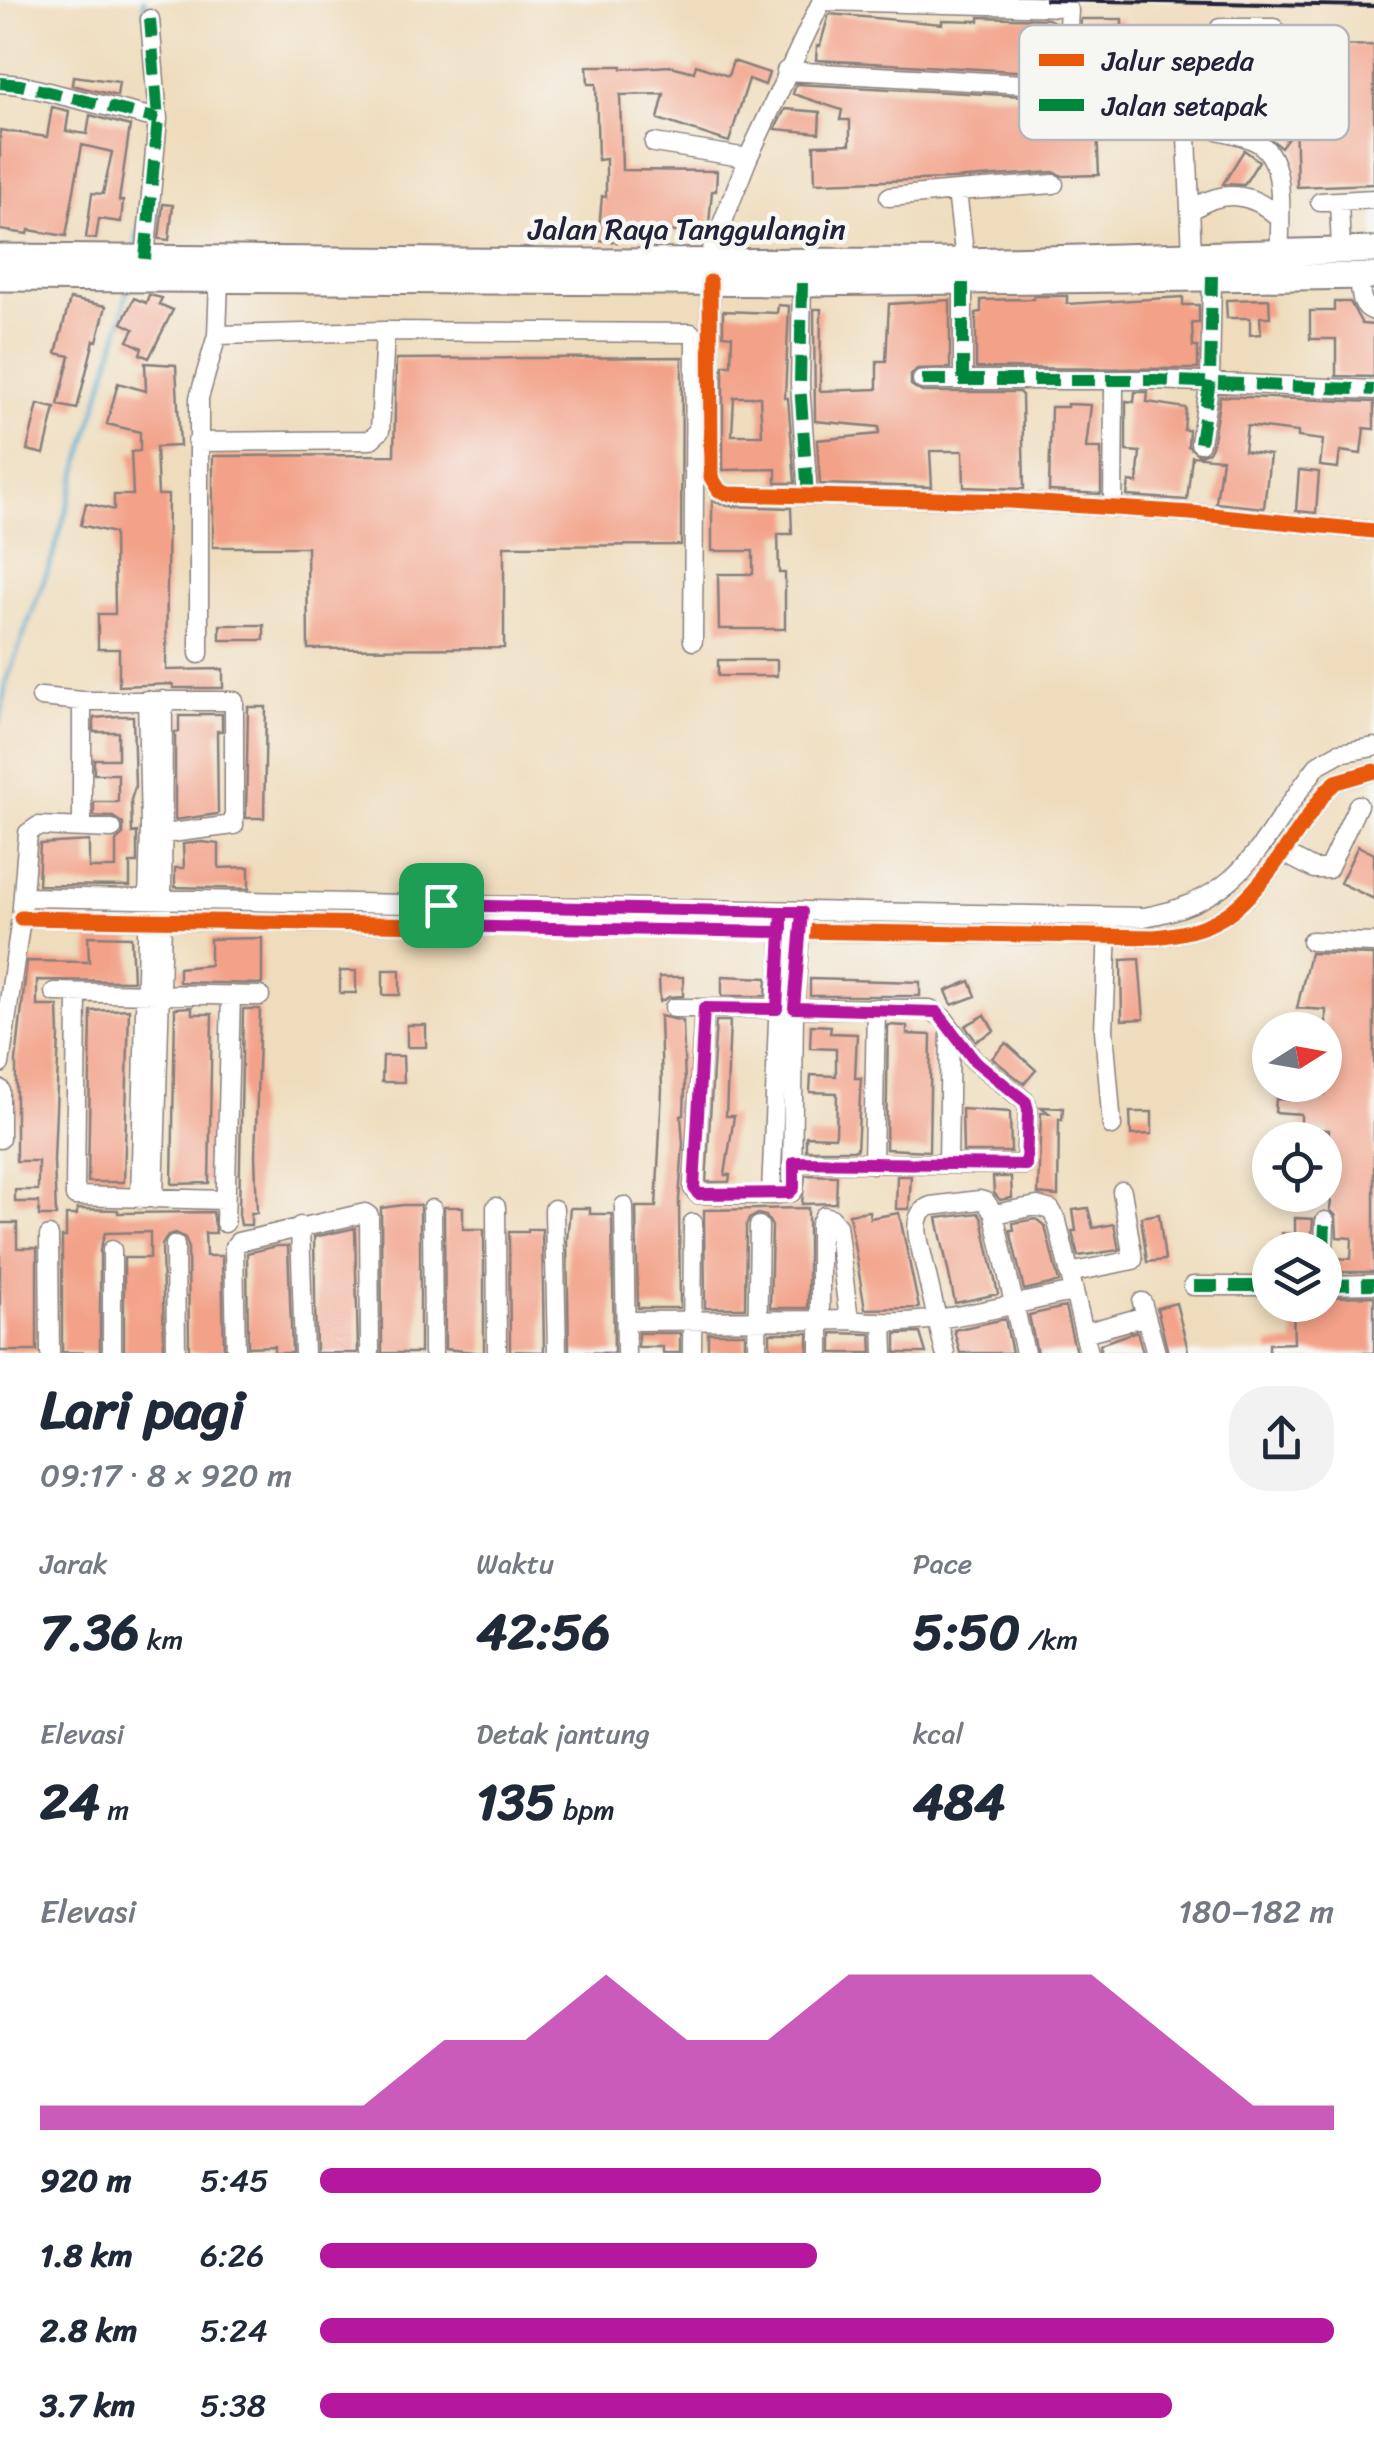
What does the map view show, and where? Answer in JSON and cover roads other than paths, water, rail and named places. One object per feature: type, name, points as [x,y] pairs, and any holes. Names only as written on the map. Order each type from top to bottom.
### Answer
[{"type":"highway","name":"Jalan Raya Tanggulangin","points":[[708,272],[802,284],[1192,255],[1374,250]]},
{"type":"highway","name":"Jalan Raya Tanggulangin","points":[[0,257],[130,268],[219,282],[531,272]]},
{"type":"highway","name":"Jalan Raya Tanggulangin","points":[[130,268],[1366,276]]},
{"type":"highway","points":[[0,278],[130,268]]},
{"type":"street","points":[[1068,25],[1066,8],[821,1],[748,158],[708,272],[714,485],[728,494],[1010,501],[1374,531]]},
{"type":"street","points":[[130,268],[151,118],[150,19]]},
{"type":"street","points":[[786,71],[1019,84]]},
{"type":"street","points":[[0,83],[151,118]]},
{"type":"street","points":[[1187,140],[1192,255]]},
{"type":"street","points":[[1253,140],[1268,150],[1279,175],[1280,253]]},
{"type":"street","points":[[654,142],[748,158]]},
{"type":"street","points":[[889,198],[1054,184]]},
{"type":"street","points":[[957,191],[964,272],[963,379]]},
{"type":"street","points":[[1192,210],[1208,198],[1254,198],[1278,217]]},
{"type":"street","points":[[1320,202],[1374,199]]},
{"type":"street","points":[[1340,201],[1341,251]]},
{"type":"street","points":[[1200,442],[1210,381],[1212,276]]},
{"type":"street","points":[[1366,276],[1362,300],[1365,307],[1374,311]]},
{"type":"street","points":[[199,654],[199,398],[217,334],[219,282]]},
{"type":"street","points":[[802,284],[800,384],[808,496]]},
{"type":"street","points":[[197,442],[377,437],[385,331]]},
{"type":"street","points":[[217,334],[691,333],[695,453],[693,641]]},
{"type":"street","points":[[922,380],[1210,381],[1374,390]]},
{"type":"street","points":[[1113,508],[1114,390]]},
{"type":"street","points":[[42,697],[82,701],[234,701],[236,821],[232,827],[163,834]]},
{"type":"street","points":[[155,700],[163,834],[155,900]]},
{"type":"street","points":[[147,1199],[154,993],[155,700]]},
{"type":"street","points":[[82,701],[82,826]]},
{"type":"street","points":[[23,897],[1108,918],[1170,913],[1209,898],[1234,879],[1319,764],[1339,753],[1374,747]]},
{"type":"street","points":[[21,918],[1109,938],[1180,933],[1220,918],[1256,886],[1336,782],[1374,770]]},
{"type":"street","points":[[1292,802],[1309,814]]},
{"type":"street","points":[[1281,852],[1314,870],[1328,868],[1358,805]]},
{"type":"street","points":[[0,1064],[21,918],[28,832],[38,826],[112,828]]},
{"type":"street","points":[[441,905],[441,926]]},
{"type":"street","points":[[771,1194],[792,912]]},
{"type":"street","points":[[1108,918],[1105,1056],[1112,1126]]},
{"type":"street","points":[[1311,941],[1374,943]]},
{"type":"street","points":[[54,992],[260,996]]},
{"type":"street","points":[[77,992],[74,1192],[80,1198],[224,1200]]},
{"type":"street","points":[[225,1223],[231,994]]},
{"type":"street","points":[[674,1008],[930,1009],[937,1012],[974,1060],[1020,1095],[1028,1110],[1026,1165],[794,1162]]},
{"type":"street","points":[[704,1008],[694,1188],[698,1194],[792,1192],[786,1009]]},
{"type":"street","points":[[873,1164],[876,1008]]},
{"type":"street","points":[[948,1163],[950,1028]]},
{"type":"street","points":[[0,1090],[0,1139]]},
{"type":"street","points":[[1069,1274],[1134,1260],[1122,1191]]},
{"type":"street","points":[[945,1353],[918,1237],[920,1213],[931,1206],[980,1200],[994,1214],[1025,1353]]},
{"type":"street","points":[[624,1206],[626,1353]]},
{"type":"street","points":[[496,1207],[498,1353]]},
{"type":"street","points":[[994,1214],[1047,1207],[1056,1221],[1089,1353]]},
{"type":"street","points":[[554,1209],[557,1353]]},
{"type":"street","points":[[432,1210],[432,1353]]},
{"type":"street","points":[[236,1353],[234,1247],[244,1238],[368,1213],[370,1353]]},
{"type":"street","points":[[820,1353],[820,1224],[824,1216],[837,1225],[849,1320]]},
{"type":"street","points":[[1325,1232],[1326,1221]]},
{"type":"street","points":[[692,1353],[693,1222]]},
{"type":"street","points":[[300,1226],[304,1353]]},
{"type":"street","points":[[757,1353],[759,1226]]},
{"type":"street","points":[[49,1236],[50,1353]]},
{"type":"street","points":[[175,1245],[176,1353]]},
{"type":"street","points":[[112,1250],[112,1353]]},
{"type":"street","points":[[1342,1285],[1374,1284]]},
{"type":"street","points":[[1193,1286],[1252,1286]]},
{"type":"street","points":[[626,1321],[849,1320],[883,1324],[936,1320],[1074,1292]]},
{"type":"street","points":[[1084,1333],[1144,1309],[1156,1353]]},
{"type":"street","points":[[883,1324],[884,1353]]},
{"type":"waterway","points":[[144,0],[144,15]]},
{"type":"waterway","points":[[135,247],[140,222]]},
{"type":"waterway","points":[[0,723],[6,682],[53,556],[128,286]]},
{"type":"railway","points":[[1046,0],[1374,6]]}]
